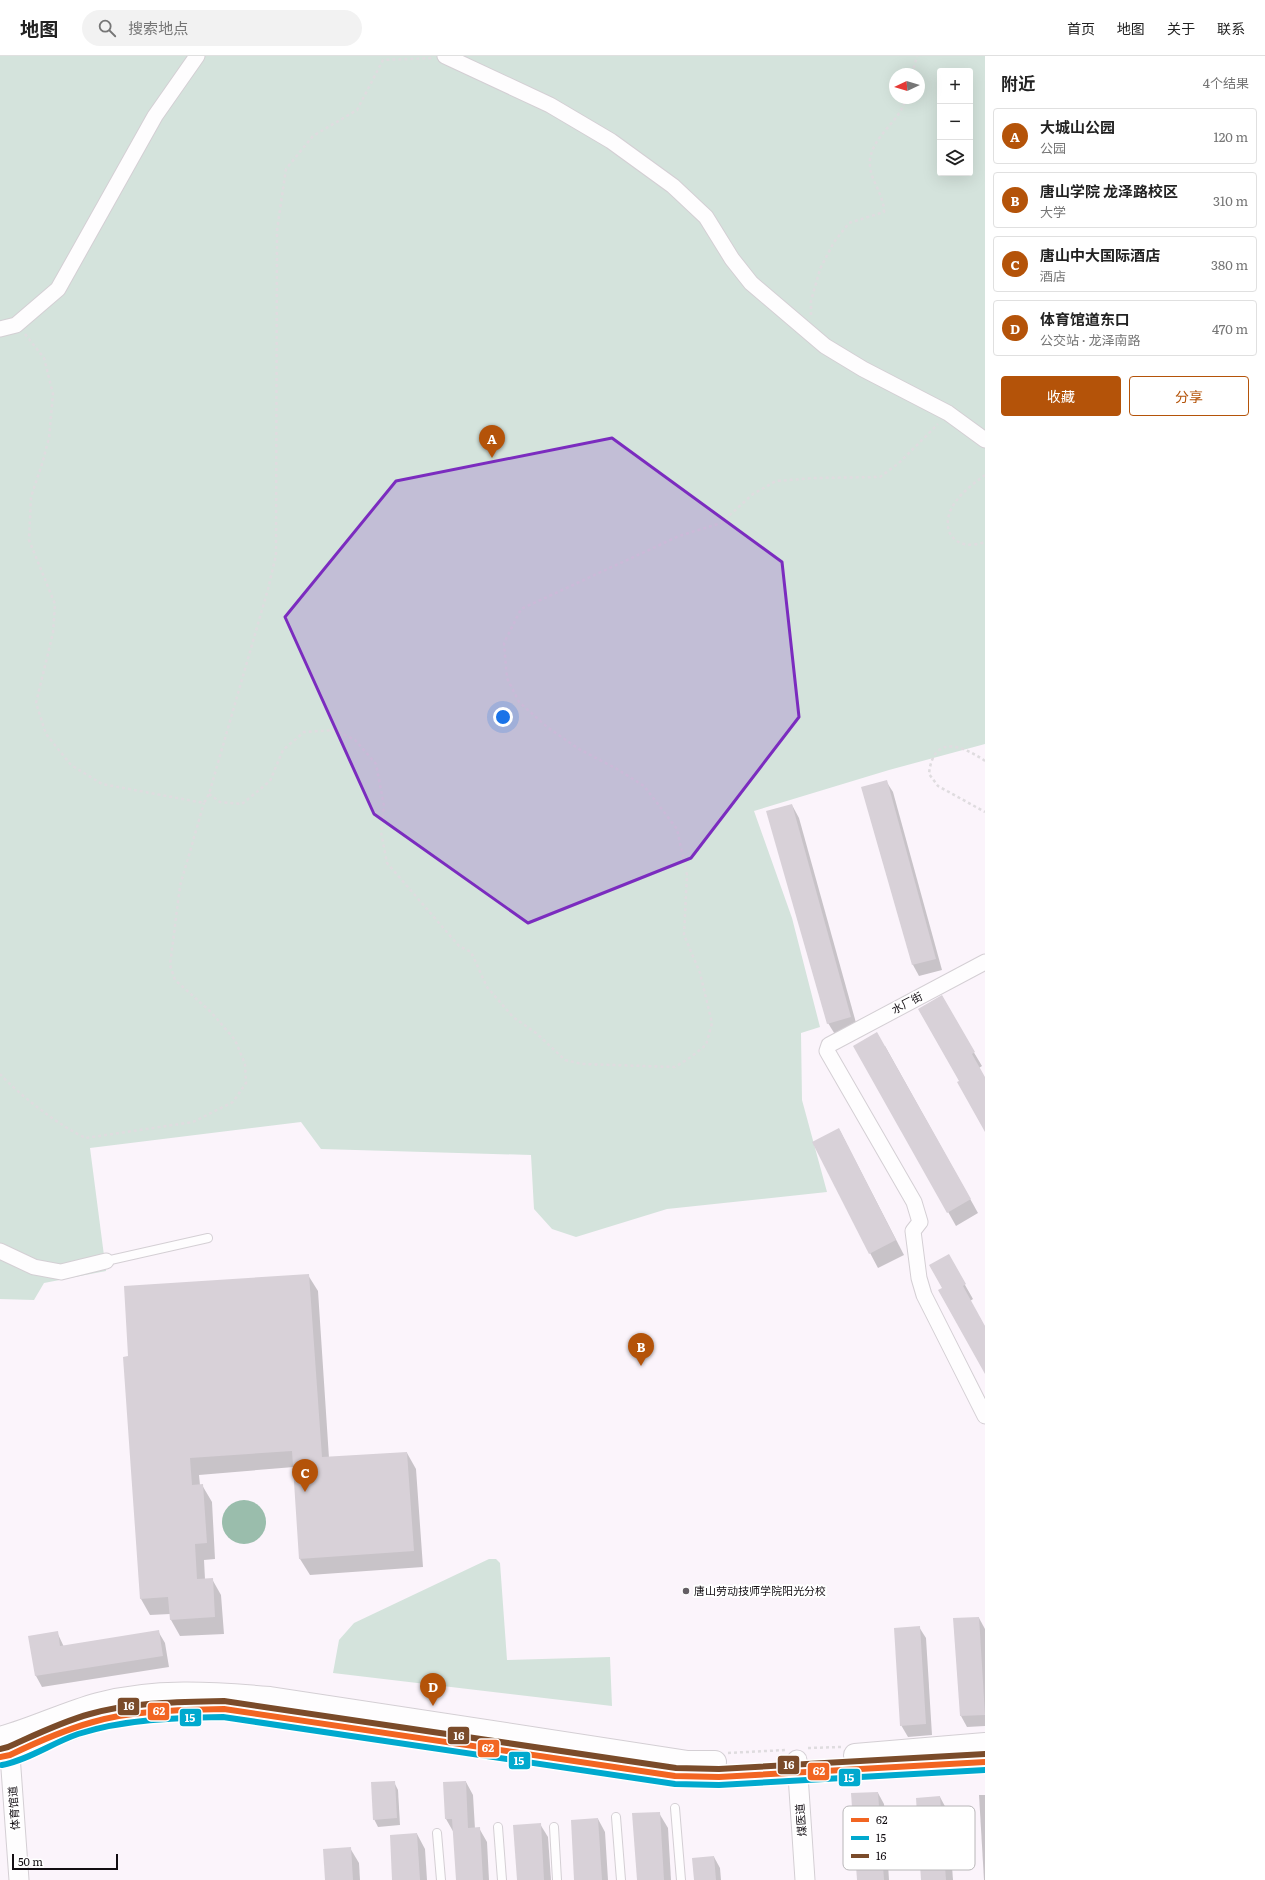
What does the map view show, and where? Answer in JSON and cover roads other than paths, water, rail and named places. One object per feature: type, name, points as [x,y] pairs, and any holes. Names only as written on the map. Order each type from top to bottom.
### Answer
[{"type":"main road","points":[[5,1746],[75,1726],[124,1715],[162,1710],[224,1709],[675,1776],[719,1777],[943,1746],[985,1744]]},
{"type":"main road","points":[[797,1766],[985,1762]]},
{"type":"street","points":[[0,329],[16,325],[58,289],[155,116],[197,56]]},
{"type":"street","points":[[439,57],[550,105],[611,141],[673,186],[706,217],[732,259],[751,283],[825,346],[863,369],[948,413],[985,440]]},
{"type":"street","name":"水厂街","points":[[985,962],[829,1045],[827,1051],[914,1202],[920,1222],[913,1231],[918,1278],[924,1295],[985,1416]]},
{"type":"street","points":[[0,1251],[34,1267],[61,1272],[106,1261]]},
{"type":"street","name":"体育馆道","points":[[5,1746],[19,1880]]},
{"type":"street","name":"煤医道","points":[[797,1766],[805,1880]]},
{"type":"lane","points":[[106,1261],[208,1238]]},
{"type":"lane","points":[[675,1808],[680,1880]]},
{"type":"lane","points":[[616,1817],[621,1880]]},
{"type":"lane","points":[[498,1827],[502,1880]]},
{"type":"lane","points":[[554,1827],[557,1880]]},
{"type":"lane","points":[[437,1833],[441,1880]]},
{"type":"place","name":"大城山公园","points":[[492,458]]},
{"type":"place","name":"唐山学院 龙泽路校区","points":[[641,1366]]},
{"type":"place","name":"唐山中大国际酒店","points":[[305,1492]]},
{"type":"place","name":"唐山劳动技师学院阳光分校","points":[[686,1591]]},
{"type":"place","name":"体育馆道东口","points":[[433,1706]]}]
